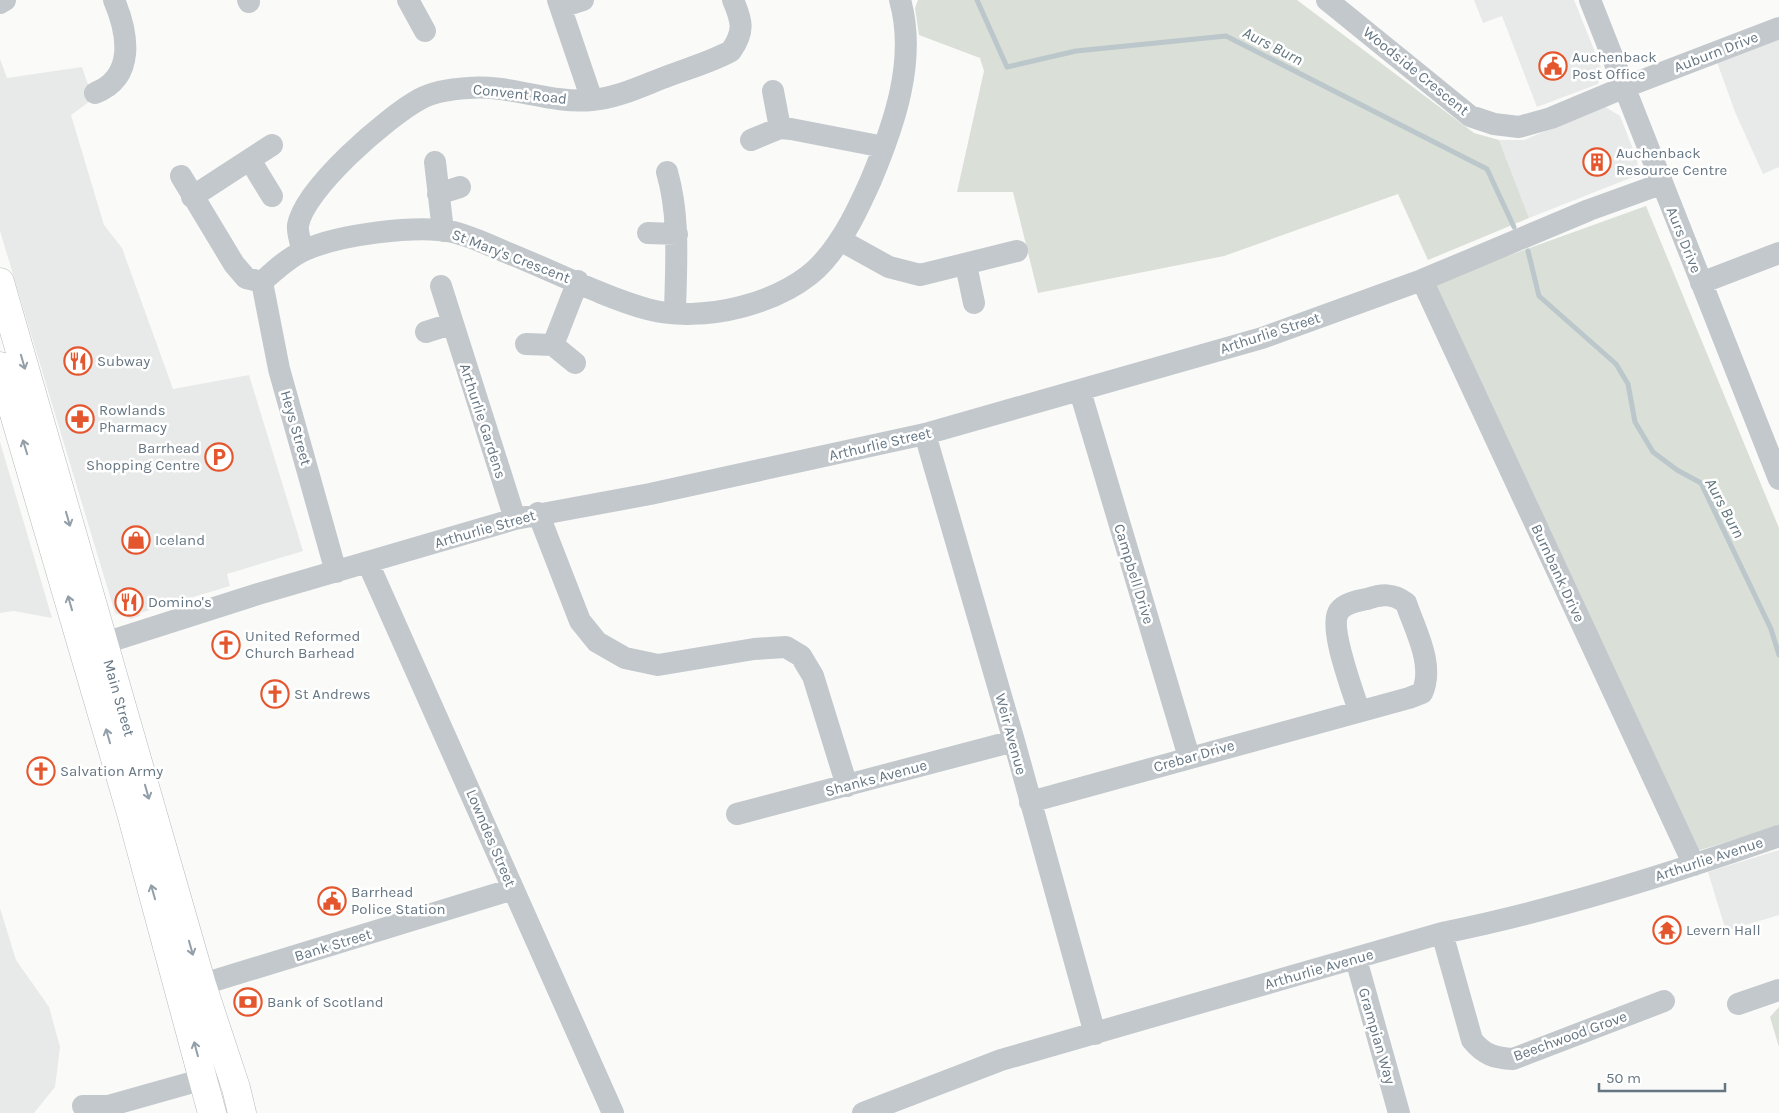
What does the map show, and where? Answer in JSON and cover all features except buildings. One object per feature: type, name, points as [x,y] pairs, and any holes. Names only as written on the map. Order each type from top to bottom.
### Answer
[{"type":"main road","name":"Main Street","points":[[0,282],[7,336],[93,647],[191,988],[204,1079],[212,1113]]},
{"type":"main road","name":"Main Street","points":[[0,366],[93,647]]},
{"type":"main road","name":"Main Street","points":[[191,988],[236,1088],[242,1113]]},
{"type":"street","points":[[0,3],[5,0]]},
{"type":"street","points":[[95,93],[107,88],[119,77],[126,51],[123,26],[114,0]]},
{"type":"street","points":[[408,0],[425,31]]},
{"type":"street","points":[[583,0],[560,4],[592,100]]},
{"type":"street","name":"Convent Road","points":[[303,251],[298,226],[306,205],[322,183],[394,116],[421,99],[440,91],[470,88],[506,91],[552,100],[592,100],[614,96],[731,51],[742,29],[739,14],[732,0]]},
{"type":"street","name":"St Mary's Crescent","points":[[262,282],[303,251],[326,243],[401,230],[443,231],[484,243],[649,309],[699,314],[732,309],[766,300],[796,284],[823,263],[857,212],[884,147],[906,68],[906,34],[900,0]]},
{"type":"street","name":"Woodside Crescent","points":[[1327,0],[1470,116],[1494,124],[1519,127],[1551,118],[1625,87]]},
{"type":"street","name":"Aurs Drive","points":[[1590,0],[1779,480]]},
{"type":"street","name":"Auburn Drive","points":[[1625,87],[1779,28]]},
{"type":"street","points":[[773,91],[780,128]]},
{"type":"street","points":[[751,140],[780,128],[884,147]]},
{"type":"street","points":[[192,197],[272,145]]},
{"type":"street","points":[[250,160],[272,196]]},
{"type":"street","name":"St Mary's Crescent","points":[[435,162],[443,231]]},
{"type":"street","points":[[667,172],[674,196],[677,234],[675,312]]},
{"type":"street","points":[[181,176],[192,197],[240,271],[246,278],[262,282]]},
{"type":"street","name":"Arthurlie Street","points":[[93,647],[258,594],[515,519],[650,494],[925,434],[1262,338],[1422,280],[1588,210],[1662,184]]},
{"type":"street","points":[[438,194],[460,187]]},
{"type":"street","points":[[648,233],[677,234]]},
{"type":"street","points":[[840,240],[889,267],[920,275],[1017,251]]},
{"type":"street","points":[[1701,283],[1779,253]]},
{"type":"street","points":[[966,265],[974,303]]},
{"type":"street","name":"Burnbank Drive","points":[[1422,280],[1694,865]]},
{"type":"street","name":"St Mary's Crescent","points":[[553,345],[578,281]]},
{"type":"street","name":"Heys Street","points":[[262,282],[279,369],[336,572]]},
{"type":"street","name":"Arthurlie Gardens","points":[[440,286],[515,519]]},
{"type":"street","points":[[426,332],[451,324]]},
{"type":"street","points":[[526,344],[553,345],[575,363]]},
{"type":"street","name":"Campbell Drive","points":[[1080,391],[1189,757]]},
{"type":"street","name":"Weir Avenue","points":[[925,434],[1014,741],[1095,1034]]},
{"type":"street","points":[[538,514],[580,621],[597,642],[625,658],[658,665],[754,649],[786,647],[801,656],[813,676],[846,786]]},
{"type":"street","name":"Lowndes Street","points":[[368,563],[512,882],[513,889],[613,1113]]},
{"type":"street","name":"Crebar Drive","points":[[1030,802],[1422,693],[1427,681],[1427,666],[1406,603],[1390,594],[1374,596],[1347,604],[1336,617],[1336,632],[1359,710]]},
{"type":"street","name":"Shanks Avenue","points":[[737,814],[1014,741]]},
{"type":"street","name":"Arthurlie Avenue","points":[[864,1113],[1001,1060],[1442,934],[1499,922],[1694,865],[1779,836]]},
{"type":"street","name":"Bank Street","points":[[191,988],[513,889]]},
{"type":"street","name":"Beechwood Grove","points":[[1442,934],[1472,1040],[1481,1051],[1496,1058],[1514,1059],[1664,1001]]},
{"type":"street","name":"Grampian Way","points":[[1356,959],[1399,1113]]},
{"type":"street","points":[[1738,1004],[1779,990]]},
{"type":"street","points":[[83,1106],[108,1106],[204,1079]]},
{"type":"shaded area","points":[[918,0],[1297,0],[1474,133],[1499,140],[1529,218],[1428,260],[1398,194],[1224,256],[1038,293],[1013,192],[957,192],[984,71],[980,58],[919,35],[915,8]]},
{"type":"shaded area","points":[[1474,0],[1574,0],[1603,72],[1598,84],[1537,107],[1502,16],[1483,23]]},
{"type":"shaded area","points":[[1779,38],[1779,167],[1763,174],[1735,112],[1717,62]]},
{"type":"shaded area","name":"Barrhead Shopping Centre","points":[[0,59],[7,78],[82,67],[93,99],[71,115],[104,225],[122,248],[173,389],[249,375],[303,551],[227,574],[230,586],[140,613],[140,616],[131,619],[115,613],[0,231]]},
{"type":"shaded area","points":[[1604,106],[1620,116],[1637,159],[1638,170],[1633,177],[1529,218],[1499,140],[1524,140]]},
{"type":"shaded area","points":[[1646,206],[1779,528],[1779,826],[1697,851],[1427,285]]},
{"type":"shaded area","points":[[0,442],[52,618],[14,611],[0,613]]},
{"type":"shaded area","points":[[1779,850],[1779,915],[1726,931],[1708,872]]},
{"type":"shaded area","points":[[0,908],[16,960],[49,1007],[60,1047],[55,1087],[34,1113],[0,1113]]},
{"type":"shaded area","points":[[1779,1007],[1779,1047],[1770,1017]]},
{"type":"waterway","name":"Aurs Burn","points":[[977,0],[1007,67],[1076,51],[1226,36],[1487,169],[1514,227]]},
{"type":"waterway","name":"Aurs Burn","points":[[1528,251],[1539,296],[1616,364],[1628,384],[1635,422],[1653,452],[1677,470],[1701,483],[1771,629],[1779,655]]},
{"type":"place","name":"Auchenback Post Office","points":[[1553,66]]},
{"type":"place","name":"Auchenback Resource Centre","points":[[1597,162]]},
{"type":"place","name":"Subway","points":[[78,361]]},
{"type":"place","name":"Rowlands Pharmacy","points":[[80,419]]},
{"type":"place","name":"Barrhead Shopping Centre","points":[[219,457]]},
{"type":"place","name":"Iceland","points":[[136,540]]},
{"type":"place","name":"Domino's","points":[[129,602]]},
{"type":"place","name":"United Reformed Church Barhead","points":[[226,645]]},
{"type":"place","name":"St Andrews","points":[[275,694]]},
{"type":"place","name":"Salvation Army","points":[[41,771]]},
{"type":"place","name":"Barrhead Police Station","points":[[332,901]]},
{"type":"place","name":"Levern Hall","points":[[1667,930]]},
{"type":"place","name":"Bank of Scotland","points":[[248,1002]]}]
